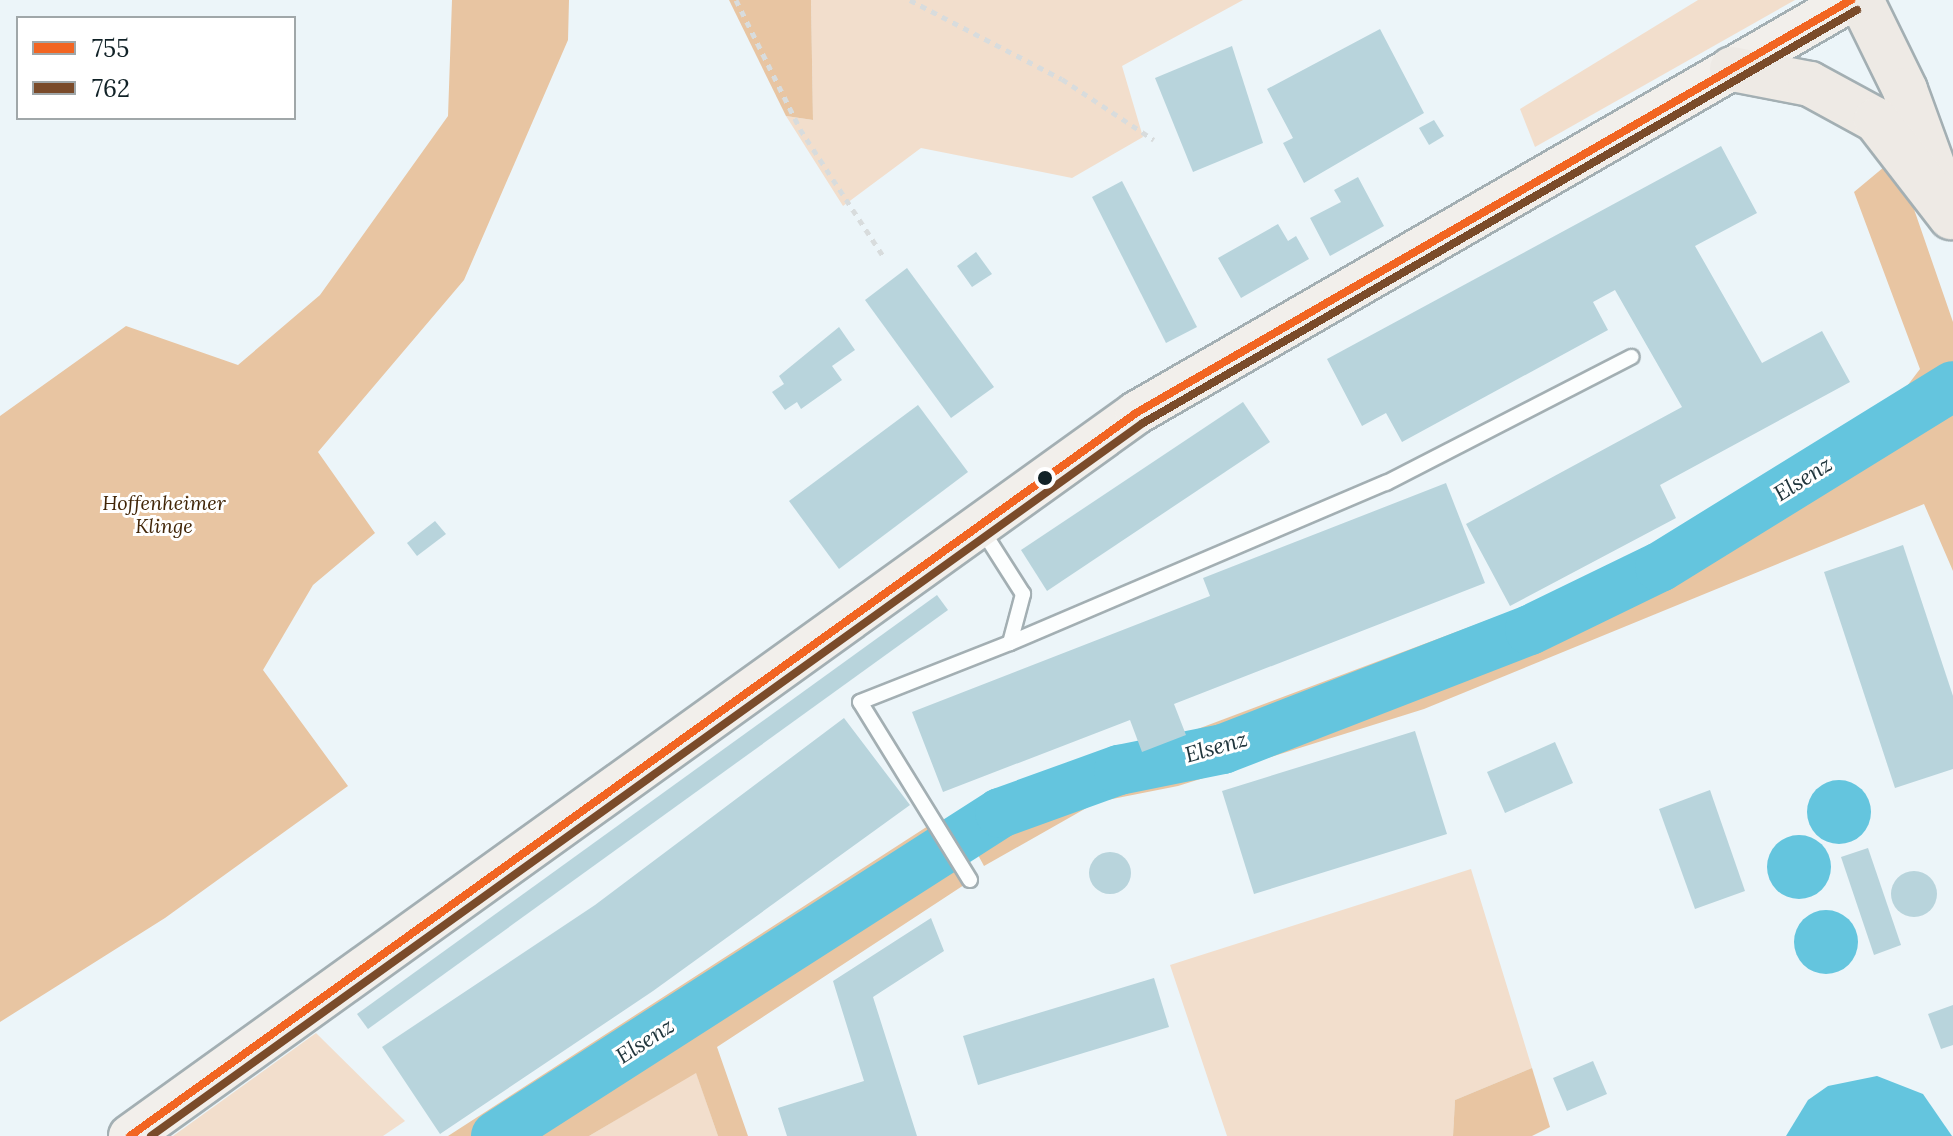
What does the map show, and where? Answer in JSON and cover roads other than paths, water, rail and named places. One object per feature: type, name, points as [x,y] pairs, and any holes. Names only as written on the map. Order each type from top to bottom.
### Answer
[{"type":"highway","points":[[1861,0],[1905,90],[1952,220]]},
{"type":"highway","points":[[1732,69],[1810,84],[1876,120],[1952,220]]},
{"type":"main road","points":[[130,1136],[980,525],[1244,345],[1851,0]]},
{"type":"lane","points":[[970,880],[946,835],[860,702],[1010,643],[1386,483],[1631,357]]},
{"type":"lane","points":[[980,525],[1023,594],[1010,643]]},
{"type":"water","points":[[1839,780],[1857,786],[1865,794],[1871,812],[1865,830],[1857,838],[1839,844],[1821,838],[1813,830],[1807,812],[1813,794],[1821,786]]},
{"type":"water","points":[[1799,835],[1817,841],[1825,849],[1831,867],[1825,885],[1817,893],[1799,899],[1781,893],[1773,885],[1767,867],[1773,849],[1781,841]]},
{"type":"water","points":[[1826,910],[1844,916],[1852,924],[1858,942],[1852,960],[1844,968],[1826,974],[1808,968],[1800,960],[1794,942],[1800,924],[1808,916]]},
{"type":"water","points":[[1877,1076],[1923,1094],[1952,1136],[1786,1136],[1808,1100],[1828,1086]]},
{"type":"waterway","name":"Elsenz","points":[[496,1136],[1000,813],[1119,770],[1223,749],[1530,630],[1660,567],[1953,386]]},
{"type":"park label","name":"Hoffenheimer Klinge","points":[[164,514]]}]
